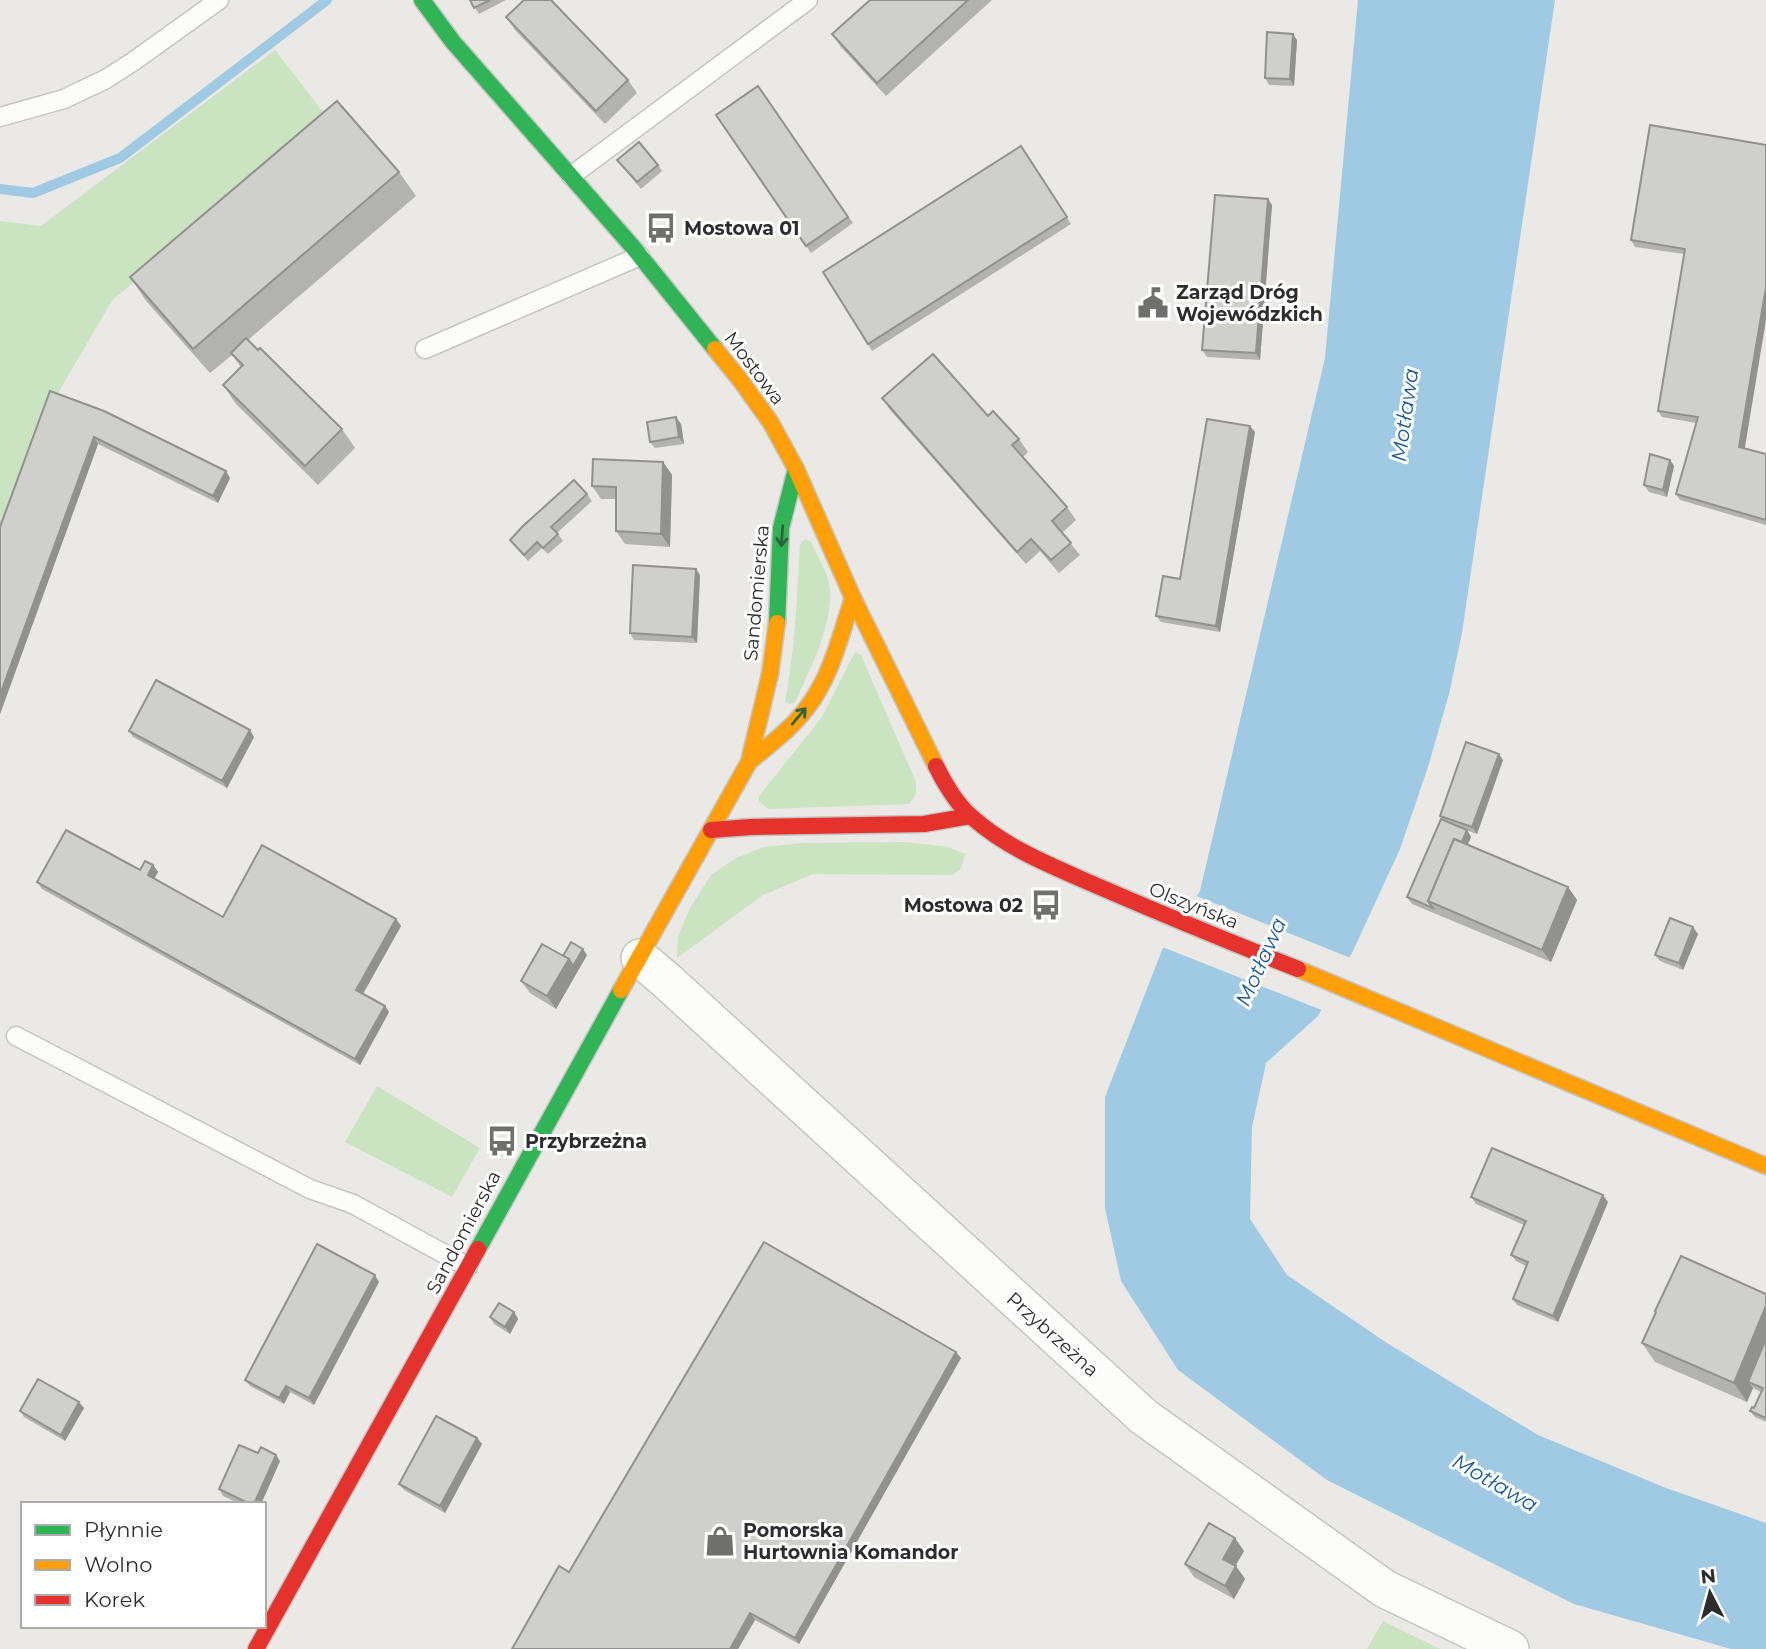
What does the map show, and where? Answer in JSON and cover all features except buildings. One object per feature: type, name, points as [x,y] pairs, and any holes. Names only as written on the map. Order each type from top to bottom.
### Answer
[{"type":"street","name":"Mostowa","points":[[422,0],[453,42],[640,256],[772,423],[796,469],[853,598],[943,780],[970,816]]},
{"type":"street","name":"Sandomierska","points":[[256,1649],[749,762],[771,674],[778,617],[781,528],[796,469]]},
{"type":"street","name":"Sandomierska","points":[[749,762],[794,723],[813,700],[829,667],[853,598]]},
{"type":"street","points":[[711,830],[924,824],[970,816]]},
{"type":"street","name":"Olszyńska","points":[[970,816],[999,839],[1152,911],[1355,993],[1766,1166]]},
{"type":"street","name":"Przybrzeżna","points":[[640,958],[1144,1417],[1385,1589],[1510,1649]]},
{"type":"lane","points":[[0,117],[64,99],[106,79],[219,0]]},
{"type":"lane","points":[[571,176],[808,0]]},
{"type":"lane","points":[[425,349],[640,256]]},
{"type":"lane","points":[[16,1036],[310,1189],[353,1204],[468,1267]]},
{"type":"green space","points":[[275,50],[334,126],[113,299],[55,398],[0,550],[0,221],[41,226]]},
{"type":"green space","points":[[805,539],[811,542],[825,571],[830,588],[830,602],[824,632],[813,661],[795,703],[789,704],[785,702],[797,604],[800,544]]},
{"type":"green space","points":[[855,652],[861,655],[916,782],[916,794],[909,804],[768,809],[759,801],[759,796],[822,717]]},
{"type":"green space","points":[[905,842],[948,847],[965,854],[961,869],[952,875],[813,874],[763,895],[677,958],[678,937],[690,908],[711,875],[736,858],[764,847],[802,843]]},
{"type":"green space","points":[[377,1086],[480,1148],[452,1197],[345,1142]]},
{"type":"green space","points":[[1383,1621],[1440,1649],[1367,1649]]},
{"type":"water","name":"Motława","points":[[1358,0],[1555,0],[1462,633],[1449,694],[1400,849],[1353,951],[1318,1016],[1266,1063],[1252,1127],[1250,1219],[1287,1275],[1387,1343],[1538,1435],[1666,1488],[1766,1523],[1766,1649],[1731,1649],[1574,1604],[1327,1480],[1178,1370],[1121,1281],[1105,1208],[1105,1097],[1162,950],[1200,891],[1325,358]]},
{"type":"pier","points":[[1194,895],[1353,959],[1324,1011],[1160,946]]},
{"type":"waterway","points":[[0,189],[33,193],[120,158],[327,0]]},
{"type":"traffic: fast","points":[[422,0],[453,42],[632,246],[715,349]]},
{"type":"traffic: fast","points":[[777,623],[781,528],[796,469]]},
{"type":"traffic: fast","points":[[478,1249],[621,990]]},
{"type":"traffic: slow","points":[[715,349],[771,423],[796,469],[853,598],[936,766]]},
{"type":"traffic: slow","points":[[749,762],[793,724],[815,697],[834,656],[853,598]]},
{"type":"traffic: slow","points":[[621,990],[749,762],[770,674],[777,623]]},
{"type":"traffic: slow","points":[[1298,969],[1766,1166]]},
{"type":"traffic: jam","points":[[936,766],[967,813],[1016,848],[1120,896],[1298,969]]},
{"type":"traffic: jam","points":[[711,830],[924,824],[970,816]]},
{"type":"traffic: jam","points":[[256,1649],[478,1249]]},
{"type":"place","name":"Mostowa 01","points":[[661,228]]},
{"type":"place","name":"Zarząd Dróg Wojewódzkich","points":[[1153,303]]},
{"type":"place","name":"Mostowa 02","points":[[1046,905]]},
{"type":"place","name":"Przybrzeżna","points":[[502,1141]]},
{"type":"place","name":"Pomorska Hurtownia Komandor","points":[[720,1541]]}]
